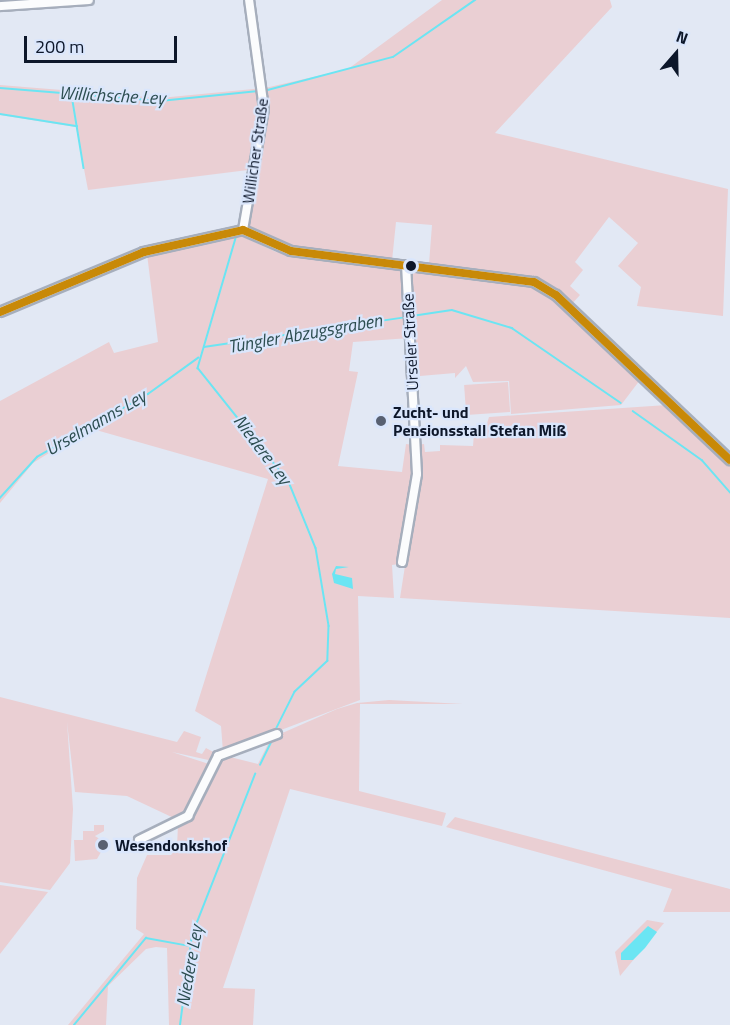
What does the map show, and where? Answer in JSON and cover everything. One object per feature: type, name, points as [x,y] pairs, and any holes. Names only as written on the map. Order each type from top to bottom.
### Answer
[{"type":"street","points":[[0,6],[89,0]]},
{"type":"street","name":"Willicher Straße","points":[[243,230],[263,91],[249,0]]},
{"type":"street","points":[[0,312],[144,252],[243,230],[291,251],[406,265],[545,286],[730,460]]},
{"type":"street","name":"Urseler Straße","points":[[402,562],[417,474],[406,265]]},
{"type":"street","points":[[139,840],[188,816],[218,756],[277,734]]},
{"type":"shaded area","points":[[442,0],[610,0],[612,7],[495,133],[728,189],[723,316],[637,306],[641,287],[618,266],[638,243],[609,217],[575,262],[583,270],[570,286],[580,295],[571,305],[538,279],[429,264],[432,225],[396,222],[392,261],[278,246],[247,226],[262,105],[238,229],[248,170],[88,190],[76,127],[0,115],[0,85],[160,98],[265,88],[348,69]]},
{"type":"shaded area","points":[[235,233],[276,252],[404,268],[410,338],[353,342],[349,371],[358,372],[338,466],[402,472],[406,444],[414,445],[416,473],[399,564],[392,565],[394,598],[358,596],[360,700],[223,752],[221,726],[195,711],[268,479],[89,428],[33,463],[0,503],[0,401],[109,342],[114,353],[158,342],[147,254]]},
{"type":"shaded area","points":[[418,268],[544,287],[662,400],[640,380],[621,405],[511,414],[509,381],[473,382],[466,366],[455,378],[455,373],[420,376],[408,276]]},
{"type":"shaded area","points":[[508,382],[510,412],[466,415],[464,385]]},
{"type":"shaded area","points":[[667,405],[730,465],[730,618],[400,598],[419,476],[417,445],[424,444],[425,452],[440,451],[440,445],[473,446],[474,434],[484,433],[489,417]]},
{"type":"shaded area","points":[[0,697],[177,742],[184,731],[201,737],[196,752],[202,754],[206,748],[217,754],[213,761],[172,752],[212,765],[185,816],[178,820],[127,796],[75,792],[67,722],[73,809],[70,863],[50,890],[0,882]]},
{"type":"shaded area","points":[[389,700],[463,704],[360,704],[359,791],[446,813],[442,826],[290,789],[223,988],[255,989],[253,1025],[169,1025],[167,948],[156,947],[146,949],[108,986],[106,1025],[68,1025],[144,934],[136,929],[137,878],[147,855],[171,855],[177,848],[178,824],[198,806],[222,755],[258,764],[271,738],[337,709],[357,703]]},
{"type":"shaded area","points":[[455,817],[730,889],[730,912],[663,912],[672,889],[446,827]]},
{"type":"shaded area","points":[[94,825],[104,825],[104,831],[95,836],[101,840],[101,852],[97,859],[75,861],[74,840],[83,840],[83,831],[94,831]]},
{"type":"shaded area","points":[[0,885],[48,892],[0,954]]},
{"type":"shaded area","points":[[647,920],[664,923],[620,976],[615,952]]},
{"type":"water","points":[[336,566],[349,567],[336,569],[335,574],[352,578],[353,589],[334,583],[332,574]]},
{"type":"water","points":[[648,926],[657,932],[645,948],[633,960],[621,960],[621,953]]},
{"type":"waterway","name":"Niedere Ley","points":[[264,91],[393,57],[475,0]]},
{"type":"waterway","name":"Willichsche Ley","points":[[0,88],[160,101],[259,91]]},
{"type":"waterway","points":[[72,95],[84,168]]},
{"type":"waterway","name":"Niedere Ley","points":[[257,129],[259,104]]},
{"type":"waterway","points":[[0,114],[77,126]]},
{"type":"waterway","name":"Niedere Ley","points":[[239,226],[244,202]]},
{"type":"waterway","name":"Niedere Ley","points":[[237,235],[198,368],[289,482],[316,548],[329,626],[328,661],[295,692],[276,730]]},
{"type":"waterway","name":"Tüngler Abzugsgraben","points":[[412,316],[452,310],[512,328],[621,403]]},
{"type":"waterway","name":"Tüngler Abzugsgraben","points":[[204,347],[406,317]]},
{"type":"waterway","name":"Urselmanns Ley","points":[[0,498],[37,457],[148,394],[198,358]]},
{"type":"waterway","name":"Tüngler Abzugsgraben","points":[[633,411],[702,460],[730,492]]},
{"type":"waterway","name":"Niedere Ley","points":[[260,765],[272,740]]},
{"type":"waterway","name":"Niedere Ley","points":[[180,1025],[192,935],[255,774]]},
{"type":"waterway","points":[[74,1025],[146,938],[190,946]]},
{"type":"transit line","points":[[0,312],[144,252],[243,230],[291,251],[534,282],[556,295],[730,460]]},
{"type":"place","name":"Zucht- und Pensionsstall Stefan Miß","points":[[381,421]]},
{"type":"place","name":"Wesendonkshof","points":[[103,845]]}]
